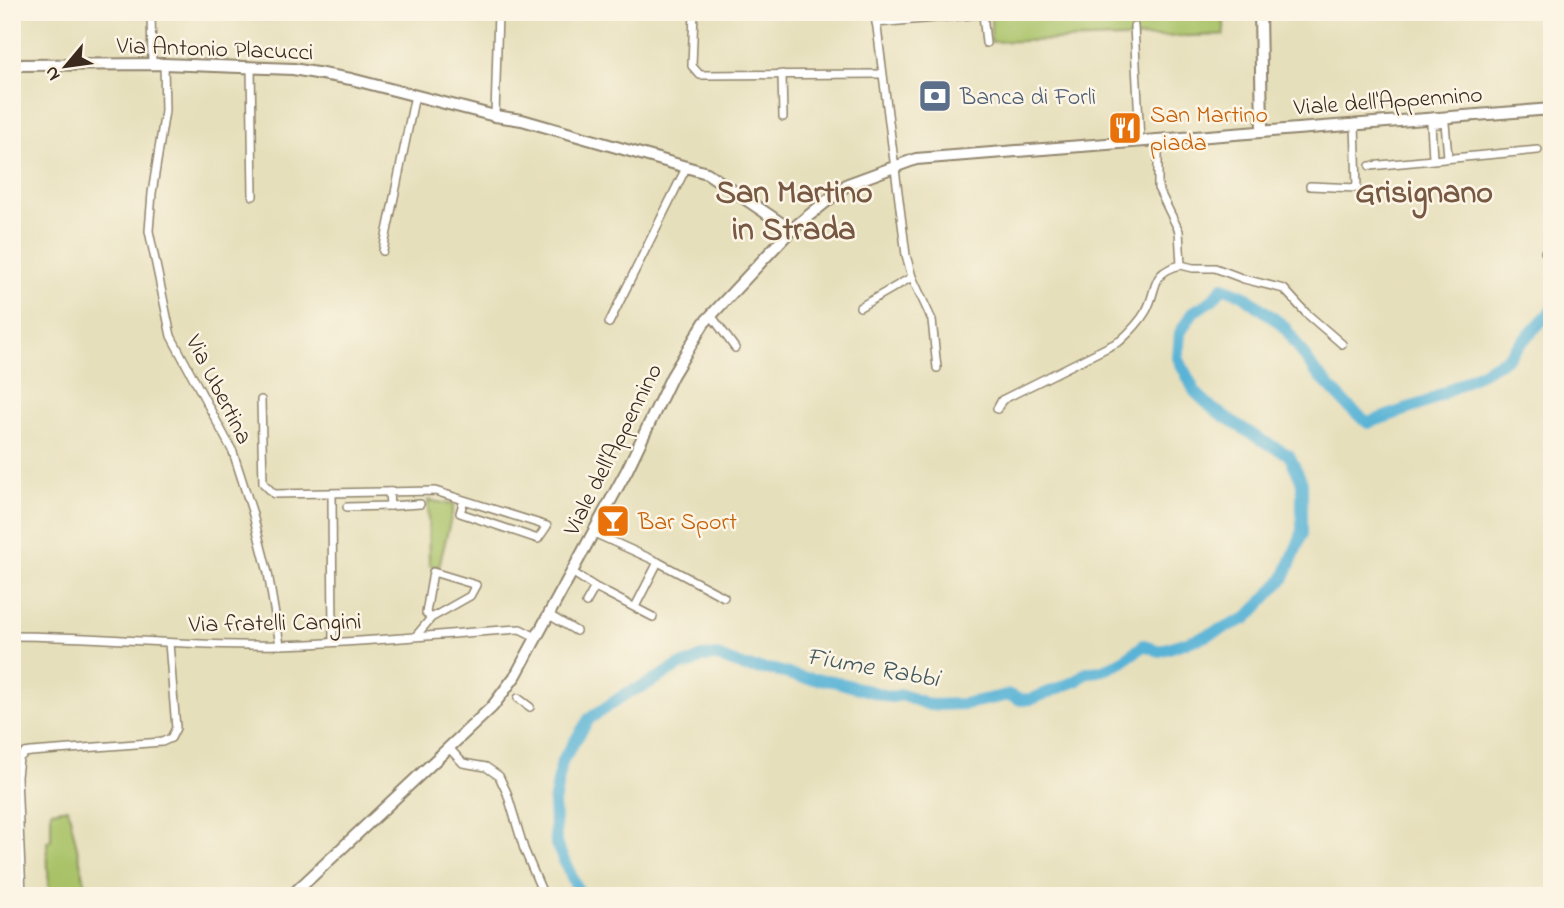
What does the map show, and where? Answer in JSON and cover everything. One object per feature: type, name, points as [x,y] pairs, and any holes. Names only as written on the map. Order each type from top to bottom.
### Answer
[{"type":"main road","points":[[1260,12],[1262,130]]},
{"type":"main road","name":"Via Antonio Placucci","points":[[12,65],[251,66],[336,76],[495,116],[522,120],[707,173],[791,230]]},
{"type":"main road","name":"Viale dell'Appennino","points":[[290,896],[447,746],[492,707],[513,693],[516,675],[594,533],[673,376],[711,315],[791,230],[848,184],[916,159],[1552,109]]},
{"type":"street","name":"Via Ubertina","points":[[151,12],[165,111],[152,193],[149,231],[151,243],[170,336],[233,452],[268,573],[280,645]]},
{"type":"street","points":[[495,116],[498,12]]},
{"type":"street","points":[[694,12],[692,66],[700,75],[882,75]]},
{"type":"street","points":[[875,12],[906,254],[912,277],[932,320],[937,368]]},
{"type":"street","points":[[876,23],[938,14],[983,14],[985,43]]},
{"type":"street","points":[[1134,26],[1140,141]]},
{"type":"street","points":[[251,66],[253,196]]},
{"type":"street","points":[[782,74],[783,117]]},
{"type":"street","points":[[383,251],[415,95]]},
{"type":"street","points":[[1433,158],[1431,124],[1437,120],[1445,123],[1448,158]]},
{"type":"street","points":[[1310,186],[1357,188],[1355,123]]},
{"type":"street","points":[[1158,139],[1158,188],[1179,231],[1181,265]]},
{"type":"street","points":[[1370,166],[1538,150]]},
{"type":"street","points":[[609,323],[686,168]]},
{"type":"street","points":[[997,409],[1002,400],[1120,341],[1147,309],[1157,279],[1166,269],[1181,265],[1215,268],[1284,289],[1306,313],[1342,344]]},
{"type":"street","points":[[860,307],[912,277]]},
{"type":"street","points":[[711,315],[735,348]]},
{"type":"street","points":[[261,400],[263,483],[274,494],[435,491],[464,500],[547,526],[538,539],[460,513],[464,500]]},
{"type":"street","points":[[389,492],[390,506]]},
{"type":"street","points":[[332,494],[333,641]]},
{"type":"street","points":[[347,507],[420,504]]},
{"type":"street","points":[[594,533],[658,562],[724,597]]},
{"type":"street","points":[[635,607],[658,562]]},
{"type":"street","points":[[416,636],[431,618],[470,596],[476,585],[433,572],[426,613],[431,618]]},
{"type":"street","points":[[572,572],[653,617]]},
{"type":"street","points":[[586,603],[595,587]]},
{"type":"street","points":[[549,615],[576,631]]},
{"type":"street","name":"Via fratelli Cangini","points":[[12,636],[280,645],[520,629],[537,637]]},
{"type":"street","points":[[22,896],[16,856],[19,758],[31,751],[162,742],[171,738],[176,728],[169,643]]},
{"type":"street","points":[[513,693],[530,707]]},
{"type":"street","points":[[447,746],[459,761],[486,767],[499,776],[524,849],[544,896]]},
{"type":"green space","points":[[991,12],[1224,12],[1224,35],[991,42]]},
{"type":"green space","points":[[428,500],[454,505],[439,567],[429,565]]},
{"type":"green space","points":[[68,808],[88,896],[49,896],[47,841],[51,840],[51,811]]},
{"type":"waterway","name":"Fiume Rabbi","points":[[581,896],[556,844],[554,803],[562,761],[589,719],[627,693],[680,665],[701,657],[717,656],[745,667],[833,681],[891,697],[902,695],[930,705],[964,704],[1009,695],[1021,700],[1032,699],[1076,681],[1087,672],[1110,667],[1144,645],[1159,651],[1203,637],[1247,618],[1284,578],[1302,534],[1302,482],[1289,455],[1213,409],[1195,392],[1178,358],[1180,333],[1193,312],[1211,301],[1223,287],[1243,295],[1284,326],[1314,370],[1368,423],[1427,402],[1506,359],[1552,310]]},
{"type":"place","name":"Banca di Forlì","points":[[935,96]]},
{"type":"place","name":"San Martino piada","points":[[1125,128]]},
{"type":"place","name":"Bar Sport","points":[[613,521]]},
{"type":"district","name":"Grisignano","points":[[1424,191]]},
{"type":"district","name":"San Martino in Strada","points":[[794,210]]}]
